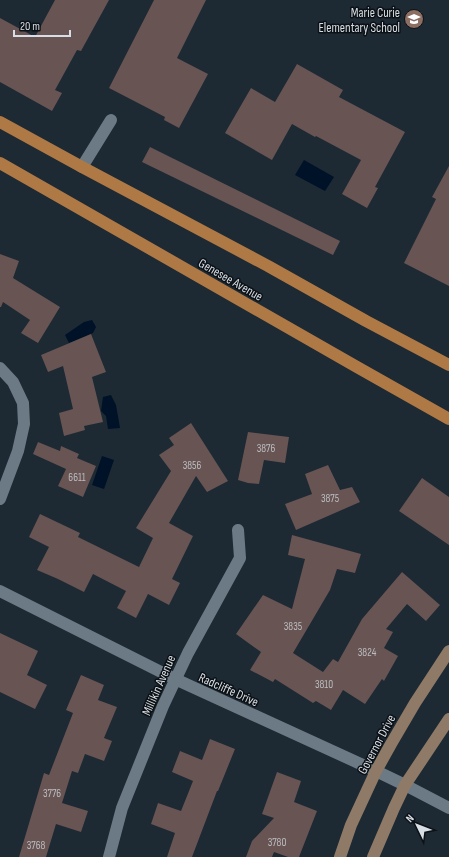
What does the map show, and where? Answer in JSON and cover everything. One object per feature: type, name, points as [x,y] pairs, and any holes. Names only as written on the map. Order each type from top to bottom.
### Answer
[{"type":"main road","points":[[0,122],[262,262],[449,365]]},
{"type":"main road","name":"Genesee Avenue","points":[[0,164],[449,419]]},
{"type":"main road","name":"Governor Drive","points":[[340,857],[351,825],[376,772],[415,703],[449,651]]},
{"type":"main road","points":[[373,857],[405,785],[449,719]]},
{"type":"street","points":[[82,167],[110,120]]},
{"type":"street","points":[[0,368],[13,382],[23,403],[24,424],[18,451],[0,499]]},
{"type":"street","name":"Millikin Avenue","points":[[109,857],[122,808],[174,680],[240,558],[238,530]]},
{"type":"street","name":"Radcliffe Drive","points":[[0,591],[174,680],[405,785],[449,808]]},
{"type":"water","points":[[304,160],[334,177],[325,191],[295,175]]},
{"type":"water","points":[[92,320],[96,327],[93,333],[69,343],[65,335],[84,322]]},
{"type":"water","points":[[111,395],[116,405],[120,428],[108,429],[106,416],[101,411],[103,397]]},
{"type":"water","points":[[102,456],[114,460],[104,489],[92,485]]},
{"type":"building","points":[[55,0],[109,0],[81,51],[77,50],[55,90],[62,93],[52,111],[0,82],[0,18],[35,37]]},
{"type":"building","points":[[154,0],[206,0],[177,58],[208,74],[179,128],[164,120],[165,117],[109,88]]},
{"type":"building","points":[[297,64],[343,90],[339,97],[405,132],[375,187],[378,188],[367,208],[342,194],[361,160],[316,136],[315,137],[292,124],[272,160],[225,133],[251,88],[275,102]]},
{"type":"building","points":[[150,147],[340,241],[333,255],[142,162]]},
{"type":"building","points":[[449,166],[449,286],[404,263],[436,199],[432,197]]},
{"type":"building","points":[[0,254],[19,261],[13,278],[60,307],[38,343],[21,333],[30,320],[3,302],[0,307]]},
{"type":"building","points":[[91,334],[106,372],[92,377],[103,422],[84,426],[85,430],[64,436],[59,413],[73,409],[63,366],[48,372],[41,355]]},
{"type":"building","points":[[191,423],[228,481],[207,492],[196,476],[169,523],[193,536],[172,579],[180,583],[169,605],[148,594],[136,618],[117,608],[126,591],[93,574],[84,592],[37,570],[49,547],[29,537],[40,514],[80,533],[78,537],[139,567],[153,538],[136,528],[171,471],[159,455],[174,445],[169,438]]},
{"type":"building","points":[[248,432],[289,437],[285,463],[264,460],[259,484],[238,480]]},
{"type":"building","points":[[38,442],[60,451],[61,446],[79,454],[77,458],[96,466],[83,497],[58,486],[66,469],[33,454]]},
{"type":"building","points":[[328,465],[340,490],[352,487],[360,502],[296,530],[285,504],[312,494],[305,474]]},
{"type":"building","points":[[422,478],[449,497],[449,545],[399,511]]},
{"type":"building","points":[[292,535],[361,554],[355,573],[337,569],[330,590],[293,653],[323,672],[333,659],[338,662],[362,619],[402,572],[440,605],[426,621],[407,604],[386,629],[393,632],[384,648],[398,656],[384,681],[382,679],[365,704],[343,690],[331,710],[316,701],[313,703],[275,679],[273,682],[250,670],[261,652],[236,634],[263,595],[292,609],[305,559],[288,555]]},
{"type":"building","points":[[0,633],[38,651],[27,675],[47,685],[35,709],[0,692]]},
{"type":"building","points":[[81,675],[104,685],[98,700],[117,707],[104,738],[112,741],[104,761],[85,754],[78,773],[72,771],[62,803],[88,811],[81,832],[56,824],[46,857],[19,857],[44,773],[49,775],[73,713],[66,710]]},
{"type":"building","points":[[210,739],[235,749],[192,857],[167,857],[175,833],[151,824],[158,803],[181,811],[193,781],[172,772],[180,751],[202,760]]},
{"type":"building","points":[[277,772],[301,781],[294,802],[317,811],[299,857],[288,857],[274,852],[272,857],[246,857],[252,841],[274,818],[262,814]]},
{"type":"place","name":"Marie Curie Elementary School","points":[[414,19]]}]
